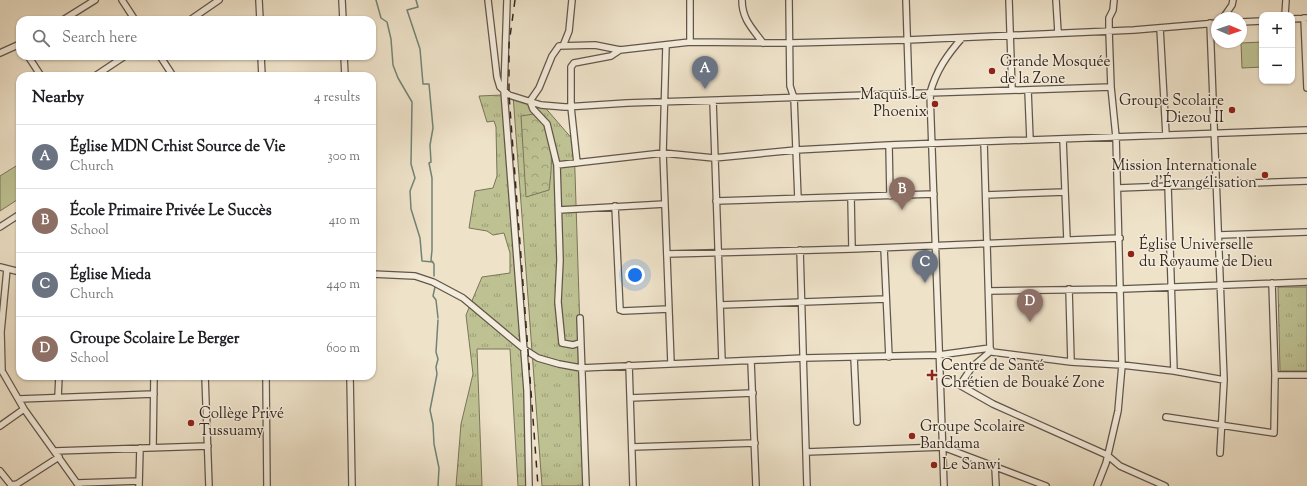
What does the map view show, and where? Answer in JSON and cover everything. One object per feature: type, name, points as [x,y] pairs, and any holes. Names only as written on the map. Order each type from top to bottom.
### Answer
[{"type":"street","points":[[69,16],[88,2],[95,0]]},
{"type":"street","points":[[122,0],[132,16]]},
{"type":"street","points":[[196,16],[219,0]]},
{"type":"street","points":[[259,0],[260,16]]},
{"type":"street","points":[[342,0],[343,16]]},
{"type":"street","points":[[488,0],[497,77],[500,87],[509,95],[555,108],[666,102],[1111,87]]},
{"type":"street","points":[[507,0],[504,91],[527,390],[529,486]]},
{"type":"street","points":[[562,46],[569,32],[572,0]]},
{"type":"street","points":[[690,0],[690,42]]},
{"type":"street","points":[[742,0],[742,12],[763,43]]},
{"type":"street","points":[[789,0],[790,86],[794,98],[798,199]]},
{"type":"street","points":[[906,0],[909,94]]},
{"type":"street","points":[[1008,0],[1012,90]]},
{"type":"street","points":[[1056,0],[1058,32]]},
{"type":"street","points":[[1097,486],[1107,455],[1118,411],[1122,365],[1122,289],[1116,137],[1111,87],[1109,30],[1109,18],[1113,10],[1114,0]]},
{"type":"street","points":[[1227,12],[1232,5],[1233,0]]},
{"type":"street","points":[[1285,12],[1286,0]]},
{"type":"street","points":[[1295,20],[1306,18],[1307,88]]},
{"type":"street","points":[[1247,22],[1259,21]]},
{"type":"street","points":[[530,101],[545,75],[552,56],[559,46],[595,45],[620,50],[666,46],[690,42],[790,43],[907,40],[1160,28],[1210,23],[1216,133],[1224,380],[1220,453]]},
{"type":"street","points":[[1160,28],[1166,135]]},
{"type":"street","points":[[944,486],[930,93],[935,75],[952,48],[962,38]]},
{"type":"street","points":[[0,53],[16,46]]},
{"type":"street","points":[[666,46],[666,102],[663,153],[671,363]]},
{"type":"street","points":[[577,163],[571,106],[572,64],[611,56],[620,50]]},
{"type":"street","points":[[31,60],[38,72]]},
{"type":"street","points":[[101,72],[119,60]]},
{"type":"street","points":[[163,60],[170,72]]},
{"type":"street","points":[[262,60],[262,72]]},
{"type":"street","points":[[344,60],[345,72]]},
{"type":"street","points":[[1028,90],[1030,140]]},
{"type":"street","points":[[530,101],[533,108],[547,124],[557,165],[560,260],[558,302],[562,343],[573,345],[580,343]]},
{"type":"street","points":[[713,101],[722,361]]},
{"type":"street","points":[[557,165],[663,153],[714,158],[796,150],[889,145],[1307,130]]},
{"type":"street","points":[[1063,139],[1067,240]]},
{"type":"street","points":[[960,385],[972,367],[990,350],[984,142]]},
{"type":"street","points":[[889,145],[890,196]]},
{"type":"street","points":[[1118,188],[1307,181]]},
{"type":"street","points":[[1168,186],[1174,371]]},
{"type":"street","points":[[986,195],[1065,192]]},
{"type":"street","points":[[716,201],[934,194]]},
{"type":"street","points":[[851,197],[852,249]]},
{"type":"street","points":[[559,210],[665,204]]},
{"type":"street","points":[[615,206],[620,310],[669,309]]},
{"type":"street","points":[[0,227],[16,217]]},
{"type":"street","points":[[1219,235],[1307,232]]},
{"type":"street","points":[[667,254],[718,251],[884,248],[1120,238]]},
{"type":"street","points":[[884,248],[888,357]]},
{"type":"street","points":[[800,250],[807,486]]},
{"type":"street","points":[[0,267],[16,271]]},
{"type":"street","points":[[6,269],[1,332],[1,372],[24,409],[78,485],[139,483],[140,448]]},
{"type":"street","points":[[376,274],[415,276],[445,288],[462,298],[524,349],[538,358],[581,368],[804,358],[939,355],[990,350],[996,354],[1072,362],[1122,365],[1174,371],[1224,380]]},
{"type":"street","points":[[989,291],[1122,289],[1307,282]]},
{"type":"street","points":[[1166,417],[1222,427],[1274,433],[1275,374],[1272,283]]},
{"type":"street","points":[[1069,289],[1072,362]]},
{"type":"street","points":[[720,305],[886,299]]},
{"type":"street","points":[[580,318],[586,486]]},
{"type":"street","points":[[854,357],[857,422]]},
{"type":"street","points":[[752,361],[756,486]]},
{"type":"street","points":[[629,366],[633,486]]},
{"type":"street","points":[[1275,374],[1307,375]]},
{"type":"street","points":[[58,396],[59,380]]},
{"type":"street","points":[[154,380],[154,447]]},
{"type":"street","points":[[206,380],[208,486]]},
{"type":"street","points":[[266,380],[267,486]]},
{"type":"street","points":[[350,380],[352,486]]},
{"type":"street","points":[[940,381],[960,385],[994,404],[1107,455],[1120,466],[1164,486]]},
{"type":"street","points":[[18,399],[58,396],[154,394]]},
{"type":"street","points":[[630,398],[753,394]]},
{"type":"street","points":[[0,426],[24,409]]},
{"type":"street","points":[[632,447],[755,443]]},
{"type":"street","points":[[55,451],[208,446]]},
{"type":"street","points":[[806,452],[943,447],[1046,486]]},
{"type":"street","points":[[0,471],[12,486],[59,457]]},
{"type":"street","points":[[995,467],[996,486]]},
{"type":"green space","points":[[1259,42],[1259,67],[1242,68],[1241,48],[1247,48],[1247,43]]},
{"type":"green space","points":[[502,95],[522,342],[531,486],[518,486],[510,349],[477,349],[482,486],[456,486],[461,424],[473,374],[466,315],[482,277],[510,273],[510,253],[504,233],[493,235],[487,231],[469,228],[475,191],[493,188],[497,176],[496,127],[494,121],[487,122],[479,96]]},
{"type":"green space","points":[[513,95],[542,104],[574,141],[585,486],[542,486]]},
{"type":"green space","points":[[534,114],[541,121],[549,139],[551,149],[550,181],[549,190],[526,197],[521,116]]},
{"type":"green space","points":[[16,166],[16,201],[0,211],[0,176]]},
{"type":"green space","points":[[1278,287],[1307,287],[1307,371],[1280,371]]},
{"type":"waterway","points":[[376,0],[381,18],[387,22],[391,39],[393,65],[398,78],[412,102],[411,164],[415,178],[410,191],[411,209],[420,238],[422,261],[433,262]]},
{"type":"waterway","points":[[416,0],[418,7],[407,10],[420,49],[423,84],[429,84],[433,128],[430,145],[431,162],[429,163],[432,178],[431,260],[434,264],[434,276]]},
{"type":"waterway","points":[[435,287],[433,296],[436,300],[438,318]]},
{"type":"waterway","points":[[438,320],[436,352],[438,359],[436,367],[437,374],[430,410],[433,424],[434,444],[439,468],[438,486]]},
{"type":"railway","points":[[515,0],[509,44],[509,95],[538,486]]},
{"type":"place","name":"Grande Mosquée de la Zone","points":[[992,71]]},
{"type":"place","name":"Église MDN Crhist Source de Vie","points":[[705,89]]},
{"type":"place","name":"Maquis Le Phoenix","points":[[935,104]]},
{"type":"place","name":"Groupe Scolaire Diezou II","points":[[1232,110]]},
{"type":"place","name":"Mission Internationale d'Évangélisation","points":[[1265,175]]},
{"type":"place","name":"École Primaire Privée Le Succès","points":[[902,210]]},
{"type":"place","name":"Église Universelle du Royaume de Dieu","points":[[1131,254]]},
{"type":"place","name":"Église Mieda","points":[[925,283]]},
{"type":"place","name":"Groupe Scolaire Le Berger","points":[[1030,322]]},
{"type":"place","name":"Centre de Santé Chrétien de Bouaké Zone","points":[[932,375]]},
{"type":"place","name":"Collège Privé Tussuamy","points":[[191,423]]},
{"type":"place","name":"Groupe Scolaire Bandama","points":[[912,436]]},
{"type":"place","name":"Le Sanwi","points":[[934,465]]}]
